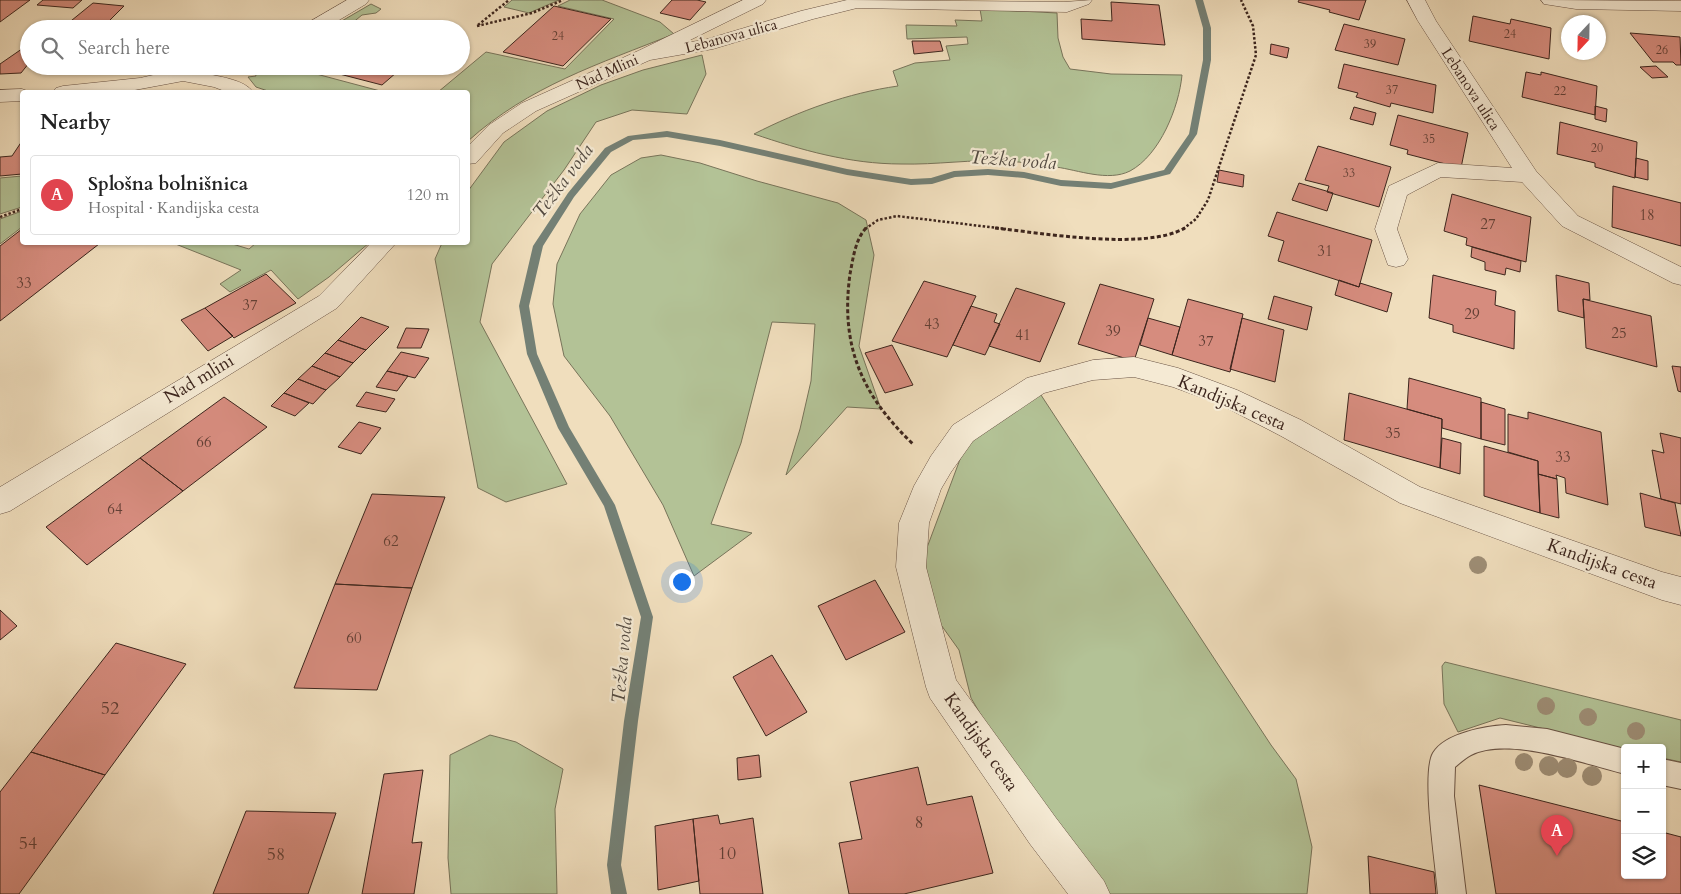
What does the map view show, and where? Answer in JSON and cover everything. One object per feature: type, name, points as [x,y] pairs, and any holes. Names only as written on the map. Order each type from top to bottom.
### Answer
[{"type":"street","points":[[326,20],[360,0]]},
{"type":"street","name":"Nad Mlini","points":[[470,156],[496,129],[529,107],[645,55],[757,0]]},
{"type":"street","name":"Lebanova ulica","points":[[645,55],[706,45],[807,15],[857,3],[1067,7],[1083,0]]},
{"type":"street","name":"Lebanova ulica","points":[[1416,0],[1427,21],[1528,176],[1570,221],[1681,277]]},
{"type":"street","points":[[1550,0],[1576,4],[1681,6]]},
{"type":"street","points":[[85,90],[139,85],[188,75]]},
{"type":"street","points":[[185,76],[219,82],[238,90]]},
{"type":"street","points":[[0,96],[20,95]]},
{"type":"street","points":[[1396,259],[1386,229],[1397,191],[1438,170],[1528,176]]},
{"type":"street","name":"Nad mlini","points":[[0,502],[328,302],[383,245]]},
{"type":"street","name":"Kandijska cesta","points":[[1091,894],[1043,831],[942,687],[911,567],[914,523],[928,486],[941,464],[963,433],[1036,385],[1093,370],[1134,367],[1178,378],[1228,397],[1291,428],[1410,495],[1662,586],[1681,590]]},
{"type":"lane","points":[[1452,894],[1441,796],[1443,760],[1467,744],[1491,736],[1521,736],[1621,761]]},
{"type":"lane","points":[[1666,773],[1681,776]]},
{"type":"path","points":[[509,0],[478,26],[532,14],[563,0]]},
{"type":"path","points":[[941,464],[895,428],[880,409],[860,369],[848,338],[847,311],[850,274],[856,244],[863,230],[879,219],[897,216],[1041,233],[1117,239],[1150,239],[1178,231],[1199,217],[1208,200],[1256,55],[1256,35],[1252,19],[1241,0]]},
{"type":"path","points":[[0,217],[20,210]]},
{"type":"green space","points":[[512,0],[559,0],[529,13],[504,7]]},
{"type":"green space","points":[[570,0],[602,0],[660,22],[674,34],[566,78],[540,91],[515,105],[470,139],[470,90],[440,90],[458,75],[470,75],[470,65],[486,52],[565,69],[614,19],[558,6]]},
{"type":"green space","points":[[371,4],[381,9],[376,13],[362,15],[356,20],[343,20]]},
{"type":"green space","points":[[980,9],[1057,13],[1058,38],[1063,57],[1070,69],[1111,74],[1182,75],[1177,101],[1166,129],[1159,142],[1141,164],[1121,174],[1103,175],[1007,161],[914,164],[863,162],[808,151],[754,134],[788,118],[842,98],[898,86],[893,71],[915,63],[950,60],[946,46],[968,44],[967,37],[907,39],[906,25],[957,26],[955,20],[982,21]]},
{"type":"green space","points":[[702,55],[706,74],[687,114],[632,110],[596,122],[564,170],[492,264],[480,322],[567,484],[506,502],[478,488],[435,259],[441,245],[470,245],[470,188],[504,142],[547,111],[601,85],[643,70]]},
{"type":"green space","points":[[320,75],[376,90],[265,90],[256,87],[248,77]]},
{"type":"green space","points":[[661,155],[700,163],[838,203],[866,220],[874,255],[859,346],[881,409],[847,407],[786,475],[800,429],[811,381],[815,324],[772,322],[741,443],[711,524],[752,533],[694,576],[663,505],[610,416],[564,356],[553,304],[557,264],[580,214],[611,175],[641,158]]},
{"type":"green space","points":[[20,176],[20,208],[0,214],[0,178]]},
{"type":"green space","points":[[20,212],[20,229],[0,244],[0,219]]},
{"type":"green space","points":[[178,245],[236,245],[249,249],[254,245],[367,245],[329,277],[298,299],[271,270],[230,292],[220,284],[241,270]]},
{"type":"green space","points":[[1039,392],[1271,745],[1296,779],[1312,847],[1307,894],[1105,894],[991,732],[971,698],[959,650],[934,615],[923,579],[925,553],[962,454],[973,433]]},
{"type":"green space","points":[[1445,662],[1681,720],[1681,762],[1666,759],[1666,744],[1621,744],[1621,748],[1500,718],[1458,732],[1444,704],[1442,666]]},
{"type":"green space","points":[[490,735],[516,742],[563,769],[555,809],[557,894],[451,894],[448,858],[450,755]]},
{"type":"building","points":[[0,0],[30,0],[0,22]]},
{"type":"building","points":[[43,0],[82,0],[73,8],[37,5]]},
{"type":"building","points":[[672,0],[706,2],[690,20],[660,13]]},
{"type":"building","points":[[1299,0],[1366,0],[1359,20],[1298,2]]},
{"type":"building","points":[[1111,2],[1159,5],[1165,45],[1082,39],[1081,19],[1112,21]]},
{"type":"building","points":[[93,3],[124,6],[110,20],[72,20]]},
{"type":"building","points":[[554,6],[611,19],[563,66],[503,52]]},
{"type":"building","points":[[1473,16],[1510,24],[1511,19],[1551,28],[1549,59],[1469,41]]},
{"type":"building","points":[[1344,24],[1405,39],[1398,65],[1335,50]]},
{"type":"building","points":[[1630,33],[1680,37],[1681,65],[1676,65],[1673,62],[1653,62]]},
{"type":"building","points":[[912,41],[940,41],[943,51],[914,54]]},
{"type":"building","points":[[1271,44],[1289,48],[1287,58],[1270,54]]},
{"type":"building","points":[[20,50],[20,73],[0,74],[0,64]]},
{"type":"building","points":[[1344,64],[1436,85],[1433,113],[1391,103],[1390,107],[1356,97],[1358,93],[1338,88]]},
{"type":"building","points":[[1656,66],[1668,77],[1652,78],[1640,67]]},
{"type":"building","points":[[1526,72],[1541,75],[1541,72],[1597,86],[1595,115],[1522,97]]},
{"type":"building","points":[[343,75],[394,75],[382,85]]},
{"type":"building","points":[[1595,106],[1607,109],[1606,122],[1595,119]]},
{"type":"building","points":[[1354,107],[1376,113],[1373,125],[1350,119]]},
{"type":"building","points":[[1398,115],[1468,133],[1461,168],[1407,154],[1408,150],[1390,145]]},
{"type":"building","points":[[1560,122],[1637,142],[1635,178],[1595,167],[1595,163],[1557,154]]},
{"type":"building","points":[[20,144],[20,174],[0,176],[0,157],[12,156]]},
{"type":"building","points":[[1318,146],[1391,167],[1379,207],[1327,192],[1329,186],[1305,180]]},
{"type":"building","points":[[1636,158],[1648,161],[1648,180],[1635,177]]},
{"type":"building","points":[[1219,170],[1244,175],[1243,187],[1217,182]]},
{"type":"building","points":[[1299,183],[1333,193],[1327,211],[1292,200]]},
{"type":"building","points":[[1613,186],[1681,203],[1681,246],[1612,227]]},
{"type":"building","points":[[1452,194],[1531,217],[1526,262],[1466,245],[1467,238],[1444,231]]},
{"type":"building","points":[[1277,212],[1372,240],[1359,287],[1278,261],[1284,241],[1268,236]]},
{"type":"building","points":[[20,231],[20,245],[98,245],[0,321],[0,246]]},
{"type":"building","points":[[1472,247],[1521,261],[1520,272],[1506,268],[1505,275],[1485,270],[1485,262],[1471,257]]},
{"type":"building","points":[[266,274],[296,303],[234,338],[205,308]]},
{"type":"building","points":[[1433,275],[1496,291],[1495,305],[1515,311],[1514,349],[1453,332],[1453,325],[1429,318]]},
{"type":"building","points":[[1556,275],[1589,283],[1590,300],[1583,299],[1584,318],[1558,311]]},
{"type":"building","points":[[1339,280],[1359,287],[1360,283],[1392,293],[1387,312],[1335,295]]},
{"type":"building","points":[[924,281],[976,296],[947,357],[892,341]]},
{"type":"building","points":[[1100,284],[1154,299],[1134,361],[1078,344]]},
{"type":"building","points":[[1016,288],[1065,303],[1040,362],[989,346]]},
{"type":"building","points":[[1274,296],[1312,307],[1307,330],[1268,319]]},
{"type":"building","points":[[1188,299],[1243,314],[1230,372],[1172,355]]},
{"type":"building","points":[[1583,299],[1651,316],[1657,367],[1586,348]]},
{"type":"building","points":[[971,306],[997,314],[994,322],[1000,324],[985,355],[953,345]]},
{"type":"building","points":[[205,308],[233,336],[208,351],[181,320]]},
{"type":"building","points":[[361,317],[389,327],[366,350],[338,340]]},
{"type":"building","points":[[1148,318],[1180,327],[1172,355],[1140,345]]},
{"type":"building","points":[[1242,318],[1284,330],[1275,382],[1230,369]]},
{"type":"building","points":[[406,328],[429,329],[421,348],[397,348]]},
{"type":"building","points":[[338,340],[366,350],[353,363],[325,353]]},
{"type":"building","points":[[892,345],[913,385],[885,393],[865,353]]},
{"type":"building","points":[[401,352],[429,358],[415,378],[387,371]]},
{"type":"building","points":[[325,353],[353,363],[340,377],[312,366]]},
{"type":"building","points":[[312,366],[340,377],[326,390],[298,379]]},
{"type":"building","points":[[1672,366],[1681,367],[1681,392],[1678,391]]},
{"type":"building","points":[[387,371],[408,376],[397,391],[376,387]]},
{"type":"building","points":[[1409,378],[1481,398],[1481,439],[1442,428],[1442,419],[1407,409]]},
{"type":"building","points":[[298,379],[326,390],[313,404],[284,393]]},
{"type":"building","points":[[366,392],[395,399],[386,412],[356,406]]},
{"type":"building","points":[[284,393],[309,403],[295,416],[271,406]]},
{"type":"building","points":[[1349,393],[1442,419],[1440,468],[1344,440]]},
{"type":"building","points":[[224,397],[267,427],[183,491],[140,458]]},
{"type":"building","points":[[1481,402],[1505,409],[1505,445],[1481,439]]},
{"type":"building","points":[[1528,412],[1601,432],[1608,505],[1566,493],[1565,478],[1556,475],[1557,479],[1538,474],[1538,461],[1508,452],[1508,414],[1528,419]]},
{"type":"building","points":[[359,422],[381,428],[361,454],[338,447]]},
{"type":"building","points":[[1660,433],[1681,438],[1681,504],[1661,499],[1652,450],[1664,453]]},
{"type":"building","points":[[1442,438],[1461,443],[1460,474],[1440,468]]},
{"type":"building","points":[[1484,446],[1538,461],[1540,513],[1484,496]]},
{"type":"building","points":[[140,458],[183,491],[87,565],[46,527]]},
{"type":"building","points":[[1538,474],[1557,479],[1559,518],[1540,513]]},
{"type":"building","points":[[1640,493],[1675,503],[1681,536],[1645,527]]},
{"type":"building","points":[[372,494],[445,497],[412,588],[335,584]]},
{"type":"building","points":[[875,580],[905,632],[846,660],[818,606]]},
{"type":"building","points":[[335,584],[412,588],[377,690],[294,688]]},
{"type":"building","points":[[0,610],[17,626],[0,640]]},
{"type":"building","points":[[116,643],[186,664],[105,775],[31,752]]},
{"type":"building","points":[[772,655],[807,712],[766,736],[733,677]]},
{"type":"building","points":[[31,752],[105,775],[19,894],[0,894],[0,792]]},
{"type":"building","points":[[759,755],[761,777],[738,780],[737,758]]},
{"type":"building","points":[[918,767],[927,805],[972,796],[993,873],[904,894],[849,894],[839,843],[862,839],[850,782]]},
{"type":"building","points":[[423,770],[412,843],[422,842],[414,894],[362,894],[384,774]]},
{"type":"building","points":[[1479,785],[1621,821],[1621,879],[1666,879],[1666,833],[1681,837],[1681,894],[1496,894]]},
{"type":"building","points":[[246,811],[336,813],[308,894],[213,894]]},
{"type":"building","points":[[718,815],[720,824],[753,818],[763,894],[700,894],[693,819]]},
{"type":"building","points":[[693,819],[699,881],[658,890],[655,826]]},
{"type":"building","points":[[1368,856],[1434,872],[1436,894],[1370,894]]},
{"type":"waterway","name":"Težka voda","points":[[619,894],[614,865],[631,721],[647,617],[609,505],[564,428],[532,354],[524,306],[538,246],[571,195],[608,150],[631,138],[667,134],[720,143],[847,172],[911,182],[932,181],[954,174],[988,172],[1024,175],[1061,183],[1111,186],[1167,172],[1193,134],[1207,60],[1207,28],[1199,0]]},
{"type":"place","name":"Splošna bolnišnica","points":[[1557,856]]}]
